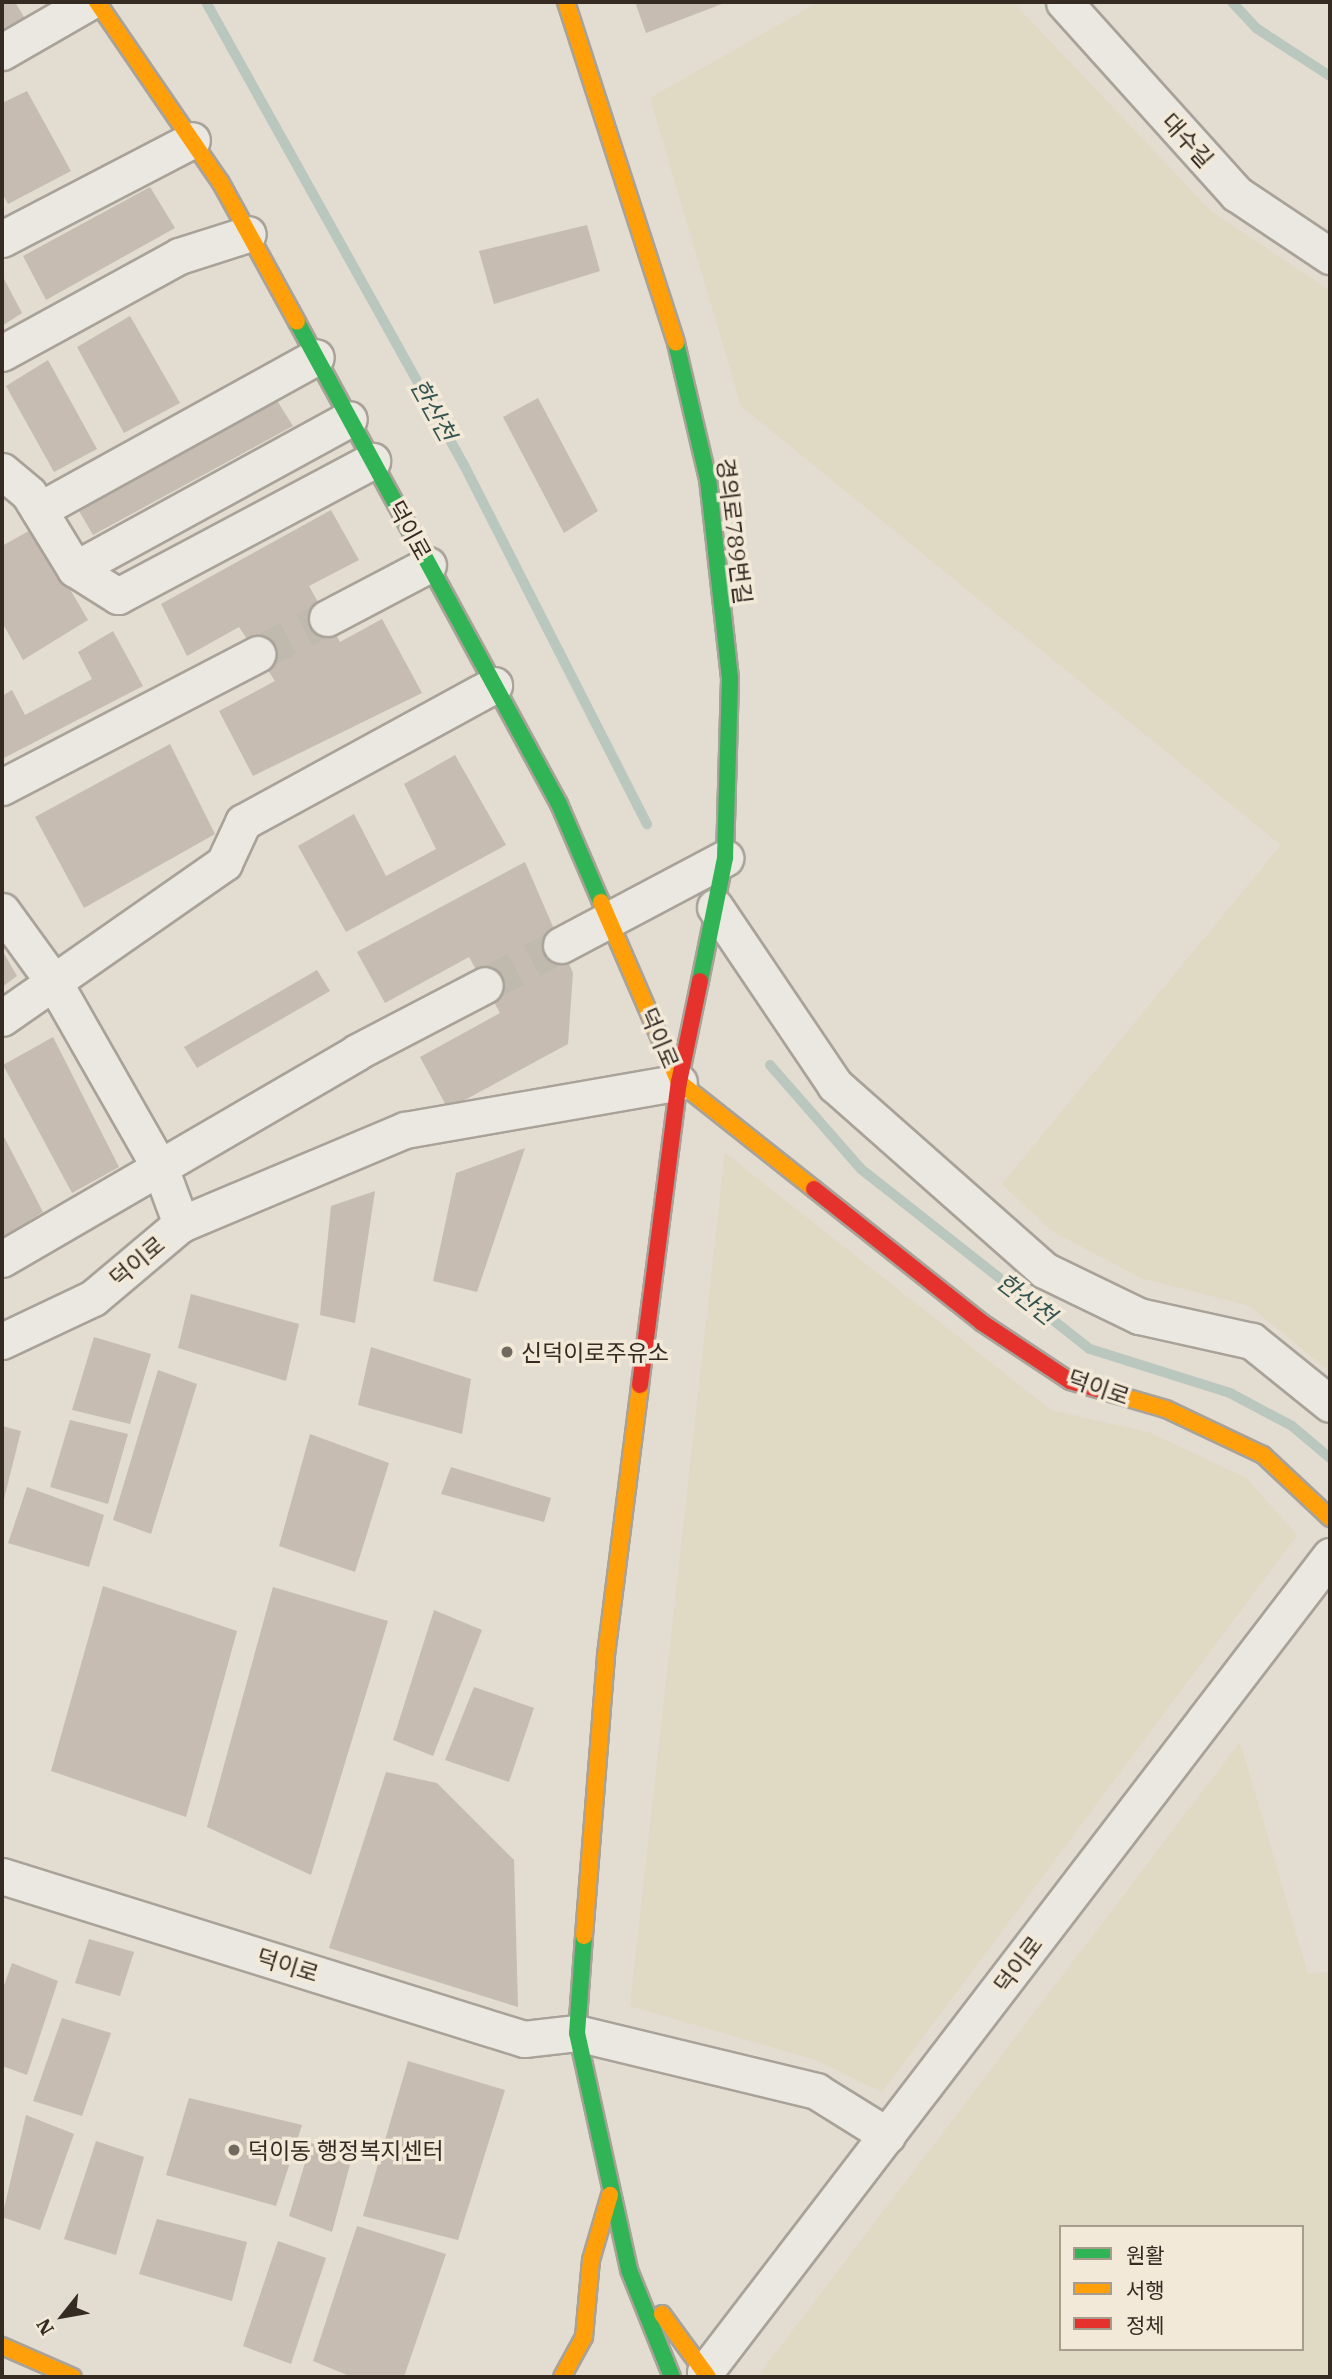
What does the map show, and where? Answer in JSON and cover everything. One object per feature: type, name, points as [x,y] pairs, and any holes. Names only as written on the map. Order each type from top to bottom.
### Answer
[{"type":"main road","name":"덕이로","points":[[97,2],[192,140],[248,233],[559,804],[679,1082],[981,1322],[1070,1381],[1166,1409],[1263,1455],[1330,1518]]},
{"type":"main road","name":"경의로789번길","points":[[566,2],[665,298],[708,479],[730,679],[725,858],[679,1082]]},
{"type":"main road","name":"덕이로","points":[[679,1082],[606,1655],[577,2033],[628,2270],[695,2376]]},
{"type":"main road","points":[[562,2377],[584,2337],[591,2260],[611,2193]]},
{"type":"main road","points":[[628,2270],[695,2376]]},
{"type":"main road","points":[[2,2346],[74,2377]]},
{"type":"street","points":[[2,52],[89,2]]},
{"type":"street","name":"대수길","points":[[1064,2],[1237,194],[1330,256]]},
{"type":"street","points":[[2,239],[192,140]]},
{"type":"street","points":[[2,353],[179,256],[248,233]]},
{"type":"street","points":[[39,510],[316,357]]},
{"type":"street","points":[[75,569],[349,419]]},
{"type":"street","points":[[3,475],[39,510],[75,569],[118,596],[372,461]]},
{"type":"street","points":[[327,618],[428,565]]},
{"type":"street","points":[[2,787],[257,654]]},
{"type":"street","points":[[2,1018],[55,985],[224,863],[243,822],[494,685]]},
{"type":"street","points":[[561,945],[725,858]]},
{"type":"street","points":[[715,908],[835,1085],[1044,1270],[1139,1316],[1252,1341],[1330,1404]]},
{"type":"street","points":[[2,911],[55,985],[162,1170],[181,1224]]},
{"type":"street","points":[[2,1259],[162,1170],[357,1052],[485,985]]},
{"type":"street","name":"덕이로","points":[[2,1341],[93,1298],[181,1224],[405,1130],[679,1082]]},
{"type":"street","name":"덕이로","points":[[695,2376],[887,2135],[1330,1556]]},
{"type":"street","name":"덕이로","points":[[2,1876],[524,2039],[577,2033]]},
{"type":"street","points":[[577,2033],[816,2091],[887,2135]]},
{"type":"shaded area","points":[[819,2],[1013,2],[1211,211],[1330,291],[1330,1372],[1250,1306],[1141,1278],[1052,1231],[1002,1184],[1281,845],[741,406],[650,98]]},
{"type":"shaded area","points":[[725,1153],[1051,1410],[1151,1433],[1246,1478],[1297,1535],[882,2092],[816,2060],[630,2006]]},
{"type":"shaded area","points":[[1240,1742],[1308,1974],[1330,1972],[1330,2377],[764,2377],[761,2372]]},
{"type":"building","points":[[2,2],[15,2],[27,22],[2,36]]},
{"type":"building","points":[[635,2],[727,2],[646,33]]},
{"type":"building","points":[[27,91],[71,171],[8,204],[2,193],[2,103]]},
{"type":"building","points":[[150,187],[175,228],[46,300],[23,256]]},
{"type":"building","points":[[587,225],[600,271],[494,304],[479,251]]},
{"type":"building","points":[[2,275],[22,313],[2,326]]},
{"type":"building","points":[[130,316],[180,403],[124,433],[77,347]]},
{"type":"building","points":[[48,360],[97,449],[54,472],[6,386]]},
{"type":"building","points":[[273,394],[293,426],[93,535],[75,504]]},
{"type":"building","points":[[538,398],[598,511],[564,533],[503,417]]},
{"type":"building","points":[[331,510],[359,560],[309,586],[340,642],[382,619],[422,693],[253,776],[219,711],[275,681],[239,627],[187,656],[161,604]]},
{"type":"building","points":[[34,528],[88,620],[23,660],[2,622],[2,546]]},
{"type":"building","points":[[113,631],[143,686],[2,759],[2,696],[12,690],[25,715],[92,679],[78,652]]},
{"type":"building","points":[[170,744],[215,834],[84,908],[35,817]]},
{"type":"building","points":[[455,755],[506,845],[346,932],[298,846],[354,814],[386,876],[436,849],[404,784]]},
{"type":"building","points":[[525,862],[573,973],[568,1044],[448,1109],[420,1057],[500,1013],[469,957],[385,1003],[357,952]]},
{"type":"building","points":[[2,950],[17,976],[2,987]]},
{"type":"building","points":[[317,970],[330,991],[197,1068],[184,1047]]},
{"type":"building","points":[[53,1037],[119,1167],[72,1193],[3,1065]]},
{"type":"building","points":[[2,1133],[43,1212],[2,1238]]},
{"type":"building","points":[[525,1148],[477,1292],[433,1281],[456,1173]]},
{"type":"building","points":[[375,1191],[355,1323],[320,1315],[331,1206]]},
{"type":"building","points":[[191,1294],[299,1324],[286,1381],[178,1348]]},
{"type":"building","points":[[94,1337],[151,1354],[130,1424],[72,1410]]},
{"type":"building","points":[[371,1347],[471,1379],[462,1434],[358,1405]]},
{"type":"building","points":[[158,1370],[197,1384],[151,1534],[113,1520]]},
{"type":"building","points":[[70,1420],[128,1434],[108,1504],[50,1487]]},
{"type":"building","points":[[2,1426],[21,1431],[3,1503],[2,1503]]},
{"type":"building","points":[[310,1434],[389,1463],[355,1572],[279,1546]]},
{"type":"building","points":[[451,1467],[551,1498],[544,1522],[441,1494]]},
{"type":"building","points":[[27,1487],[104,1515],[89,1567],[8,1543]]},
{"type":"building","points":[[103,1586],[237,1631],[186,1817],[51,1771]]},
{"type":"building","points":[[273,1587],[388,1621],[311,1875],[207,1827]]},
{"type":"building","points":[[434,1610],[482,1630],[433,1756],[393,1740]]},
{"type":"building","points":[[474,1687],[534,1708],[509,1782],[445,1760]]},
{"type":"building","points":[[386,1772],[437,1783],[514,1860],[518,2007],[329,1948]]},
{"type":"building","points":[[89,1939],[134,1952],[120,1996],[75,1983]]},
{"type":"building","points":[[12,1963],[58,1981],[27,2075],[2,2066],[2,1991]]},
{"type":"building","points":[[62,2018],[111,2033],[82,2116],[33,2101]]},
{"type":"building","points":[[408,2061],[505,2090],[458,2240],[363,2216]]},
{"type":"building","name":"덕이동 행정복지센터","points":[[189,2098],[302,2125],[276,2206],[166,2175]]},
{"type":"building","points":[[26,2115],[74,2134],[40,2230],[2,2217]]},
{"type":"building","points":[[96,2141],[144,2157],[116,2255],[64,2239]]},
{"type":"building","points":[[311,2143],[352,2157],[332,2232],[289,2216]]},
{"type":"building","points":[[157,2219],[247,2242],[232,2301],[139,2274]]},
{"type":"building","points":[[357,2226],[446,2254],[404,2377],[352,2377],[313,2361]]},
{"type":"building","points":[[278,2241],[326,2258],[291,2364],[243,2346]]},
{"type":"waterway","name":"한산천","points":[[206,2],[465,467],[647,824]]},
{"type":"waterway","points":[[1232,2],[1256,28],[1330,76]]},
{"type":"waterway","name":"한산천","points":[[770,1065],[861,1169],[1090,1349],[1230,1393],[1292,1426],[1330,1458]]},
{"type":"tunnel","points":[[257,654],[327,618]]},
{"type":"tunnel","points":[[485,985],[561,945]]},
{"type":"traffic: fast","points":[[297,322],[559,804],[601,902]]},
{"type":"traffic: fast","points":[[676,343],[708,479],[730,679],[725,858],[700,981]]},
{"type":"traffic: fast","points":[[584,1936],[577,2033],[629,2270],[672,2377]]},
{"type":"traffic: slow","points":[[97,2],[221,183],[297,322]]},
{"type":"traffic: slow","points":[[566,2],[676,343]]},
{"type":"traffic: slow","points":[[601,902],[679,1082],[814,1189]]},
{"type":"traffic: slow","points":[[584,1936],[606,1655],[640,1385]]},
{"type":"traffic: slow","points":[[1114,1394],[1166,1409],[1263,1455],[1330,1518]]},
{"type":"traffic: slow","points":[[562,2377],[584,2337],[591,2260],[610,2195]]},
{"type":"traffic: slow","points":[[662,2314],[708,2377]]},
{"type":"traffic: slow","points":[[2,2346],[73,2377]]},
{"type":"traffic: jam","points":[[640,1385],[679,1082],[700,981]]},
{"type":"traffic: jam","points":[[814,1189],[981,1322],[1070,1381],[1114,1394]]},
{"type":"place","name":"신덕이로주유소","points":[[507,1352]]},
{"type":"place","name":"덕이동 행정복지센터","points":[[234,2150]]}]
